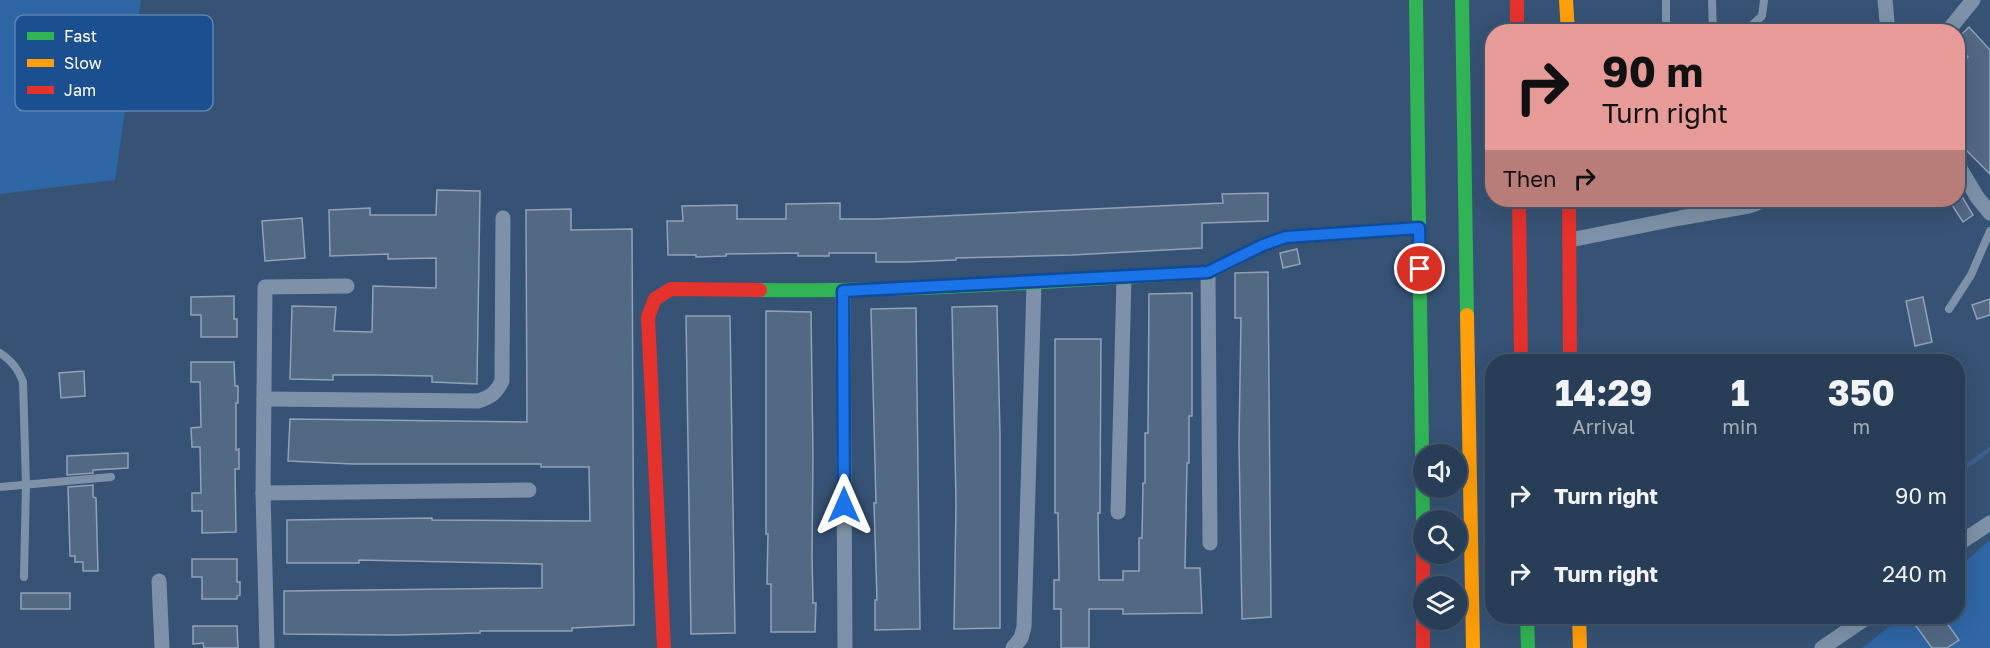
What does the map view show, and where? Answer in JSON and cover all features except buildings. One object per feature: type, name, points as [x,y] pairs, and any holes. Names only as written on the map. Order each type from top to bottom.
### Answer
[{"type":"main road","points":[[1416,0],[1422,373],[1421,646]]},
{"type":"main road","points":[[1462,0],[1473,648]]},
{"type":"main road","points":[[1516,0],[1517,24]]},
{"type":"main road","points":[[1566,0],[1568,24]]},
{"type":"main road","points":[[1519,207],[1521,354]]},
{"type":"main road","points":[[1569,207],[1570,354]]},
{"type":"main road","points":[[664,648],[648,317],[651,304],[658,294],[671,290],[843,291],[1034,283],[1208,272],[1263,245],[1286,237],[1419,228]]},
{"type":"main road","points":[[1527,624],[1528,648]]},
{"type":"main road","points":[[1579,624],[1580,646]]},
{"type":"street","points":[[1885,0],[1887,24]]},
{"type":"street","points":[[1953,24],[1972,0]]},
{"type":"street","points":[[1965,177],[1990,213]]},
{"type":"street","points":[[1570,240],[1743,207]]},
{"type":"street","points":[[264,399],[478,401],[489,398],[496,392],[502,381],[503,218]]},
{"type":"street","points":[[1208,272],[1210,543]]},
{"type":"street","points":[[1118,512],[1124,278]]},
{"type":"street","points":[[1013,648],[1021,638],[1024,627],[1034,283]]},
{"type":"street","points":[[267,648],[263,493],[265,287],[347,286]]},
{"type":"street","points":[[843,291],[845,648]]},
{"type":"street","points":[[263,493],[529,490]]},
{"type":"street","points":[[1965,540],[1990,524]]},
{"type":"street","points":[[159,581],[162,648]]},
{"type":"street","points":[[1822,648],[1857,624]]},
{"type":"lane","points":[[1666,0],[1666,24]]},
{"type":"lane","points":[[1712,0],[1714,24]]},
{"type":"lane","points":[[1753,24],[1762,16],[1764,0]]},
{"type":"lane","points":[[1949,309],[1971,275],[1990,231]]},
{"type":"lane","points":[[0,354],[14,365],[24,382],[26,484],[24,577]]},
{"type":"lane","points":[[0,486],[111,477]]},
{"type":"shaded area","points":[[0,0],[141,0],[139,15],[15,15],[15,111],[125,111],[115,180],[0,194]]},
{"type":"shaded area","points":[[1990,540],[1990,648],[1862,648],[1893,624],[1965,624],[1965,562]]},
{"type":"waterway","points":[[1965,466],[1990,449]]},
{"type":"traffic: fast","points":[[1416,0],[1423,510]]},
{"type":"traffic: fast","points":[[1462,0],[1467,315]]},
{"type":"traffic: fast","points":[[760,290],[984,285],[1208,272],[1217,268]]},
{"type":"traffic: fast","points":[[1527,624],[1528,648]]},
{"type":"traffic: slow","points":[[1566,0],[1568,24]]},
{"type":"traffic: slow","points":[[1217,268],[1263,245],[1286,237],[1419,228]]},
{"type":"traffic: slow","points":[[1467,315],[1473,648]]},
{"type":"traffic: slow","points":[[1579,624],[1580,648]]},
{"type":"traffic: jam","points":[[1517,0],[1517,24]]},
{"type":"traffic: jam","points":[[1519,207],[1521,354]]},
{"type":"traffic: jam","points":[[1569,207],[1570,354]]},
{"type":"traffic: jam","points":[[664,648],[648,317],[655,299],[671,289],[760,290]]},
{"type":"traffic: jam","points":[[1423,564],[1423,648]]},
{"type":"route","points":[[844,505],[843,291],[1034,283],[1208,272],[1263,245],[1286,237],[1419,228],[1420,269]]}]
